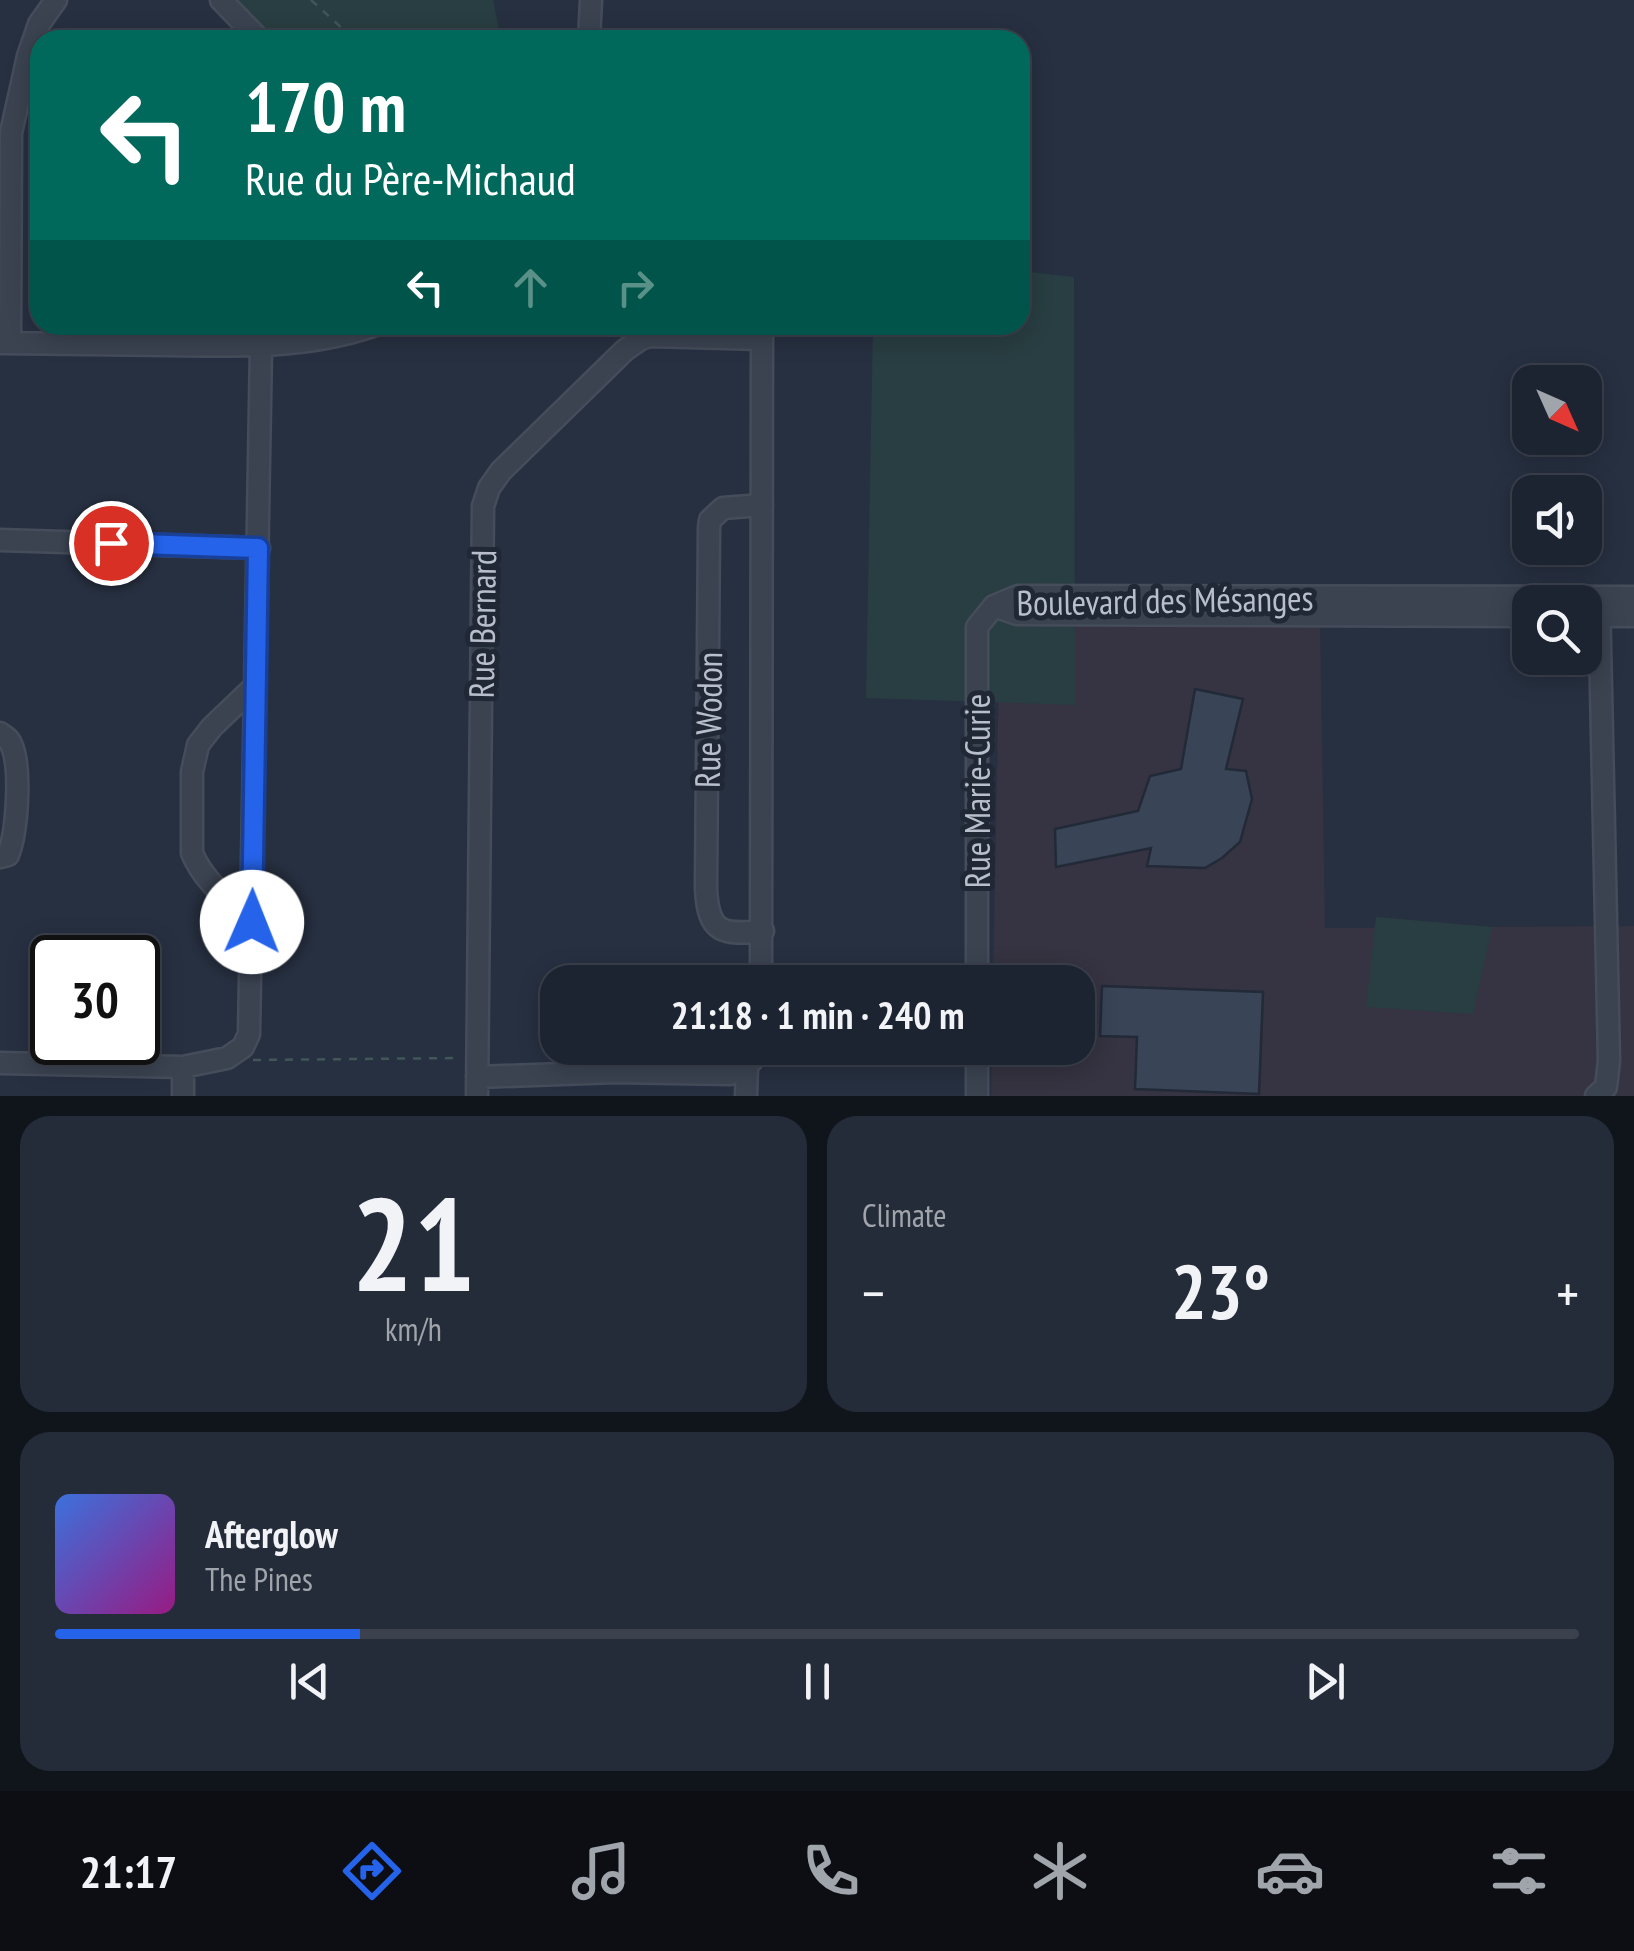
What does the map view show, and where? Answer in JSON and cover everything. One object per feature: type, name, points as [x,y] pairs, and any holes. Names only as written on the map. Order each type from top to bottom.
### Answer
[{"type":"street","points":[[37,30],[56,0]]},
{"type":"street","points":[[220,0],[250,30]]},
{"type":"street","points":[[589,30],[591,0]]},
{"type":"street","points":[[30,50],[6,133],[5,343],[261,346],[348,335]]},
{"type":"street","name":"Rue Bernard","points":[[477,1086],[485,496],[501,471],[625,350],[650,336],[678,335]]},
{"type":"street","name":"Rue Wodon","points":[[762,335],[762,965]]},
{"type":"street","points":[[0,1063],[183,1067],[226,1058],[244,1047],[249,1034],[261,346]]},
{"type":"street","name":"Rue Wodon","points":[[762,505],[723,508],[710,520],[706,888],[709,912],[717,925],[730,934],[763,931]]},
{"type":"street","points":[[0,540],[258,548]]},
{"type":"street","name":"Boulevard des Mésanges","points":[[994,606],[1018,596],[1512,608]]},
{"type":"street","name":"Boulevard des Mésanges","points":[[1602,608],[1634,597]]},
{"type":"street","name":"Boulevard des Mésanges","points":[[994,606],[1017,614],[1512,616]]},
{"type":"street","name":"Rue Marie-Curie","points":[[977,965],[977,628],[994,606]]},
{"type":"street","name":"Boulevard des Mésanges","points":[[1602,611],[1634,616]]},
{"type":"street","points":[[1596,1096],[1606,1087],[1609,1060],[1597,675]]},
{"type":"street","points":[[252,922],[206,878],[192,853],[192,772],[202,738],[255,686]]},
{"type":"street","points":[[0,734],[12,746],[16,776],[15,838],[8,856],[0,857]]},
{"type":"street","points":[[977,1065],[977,1096]]},
{"type":"street","points":[[477,1086],[616,1072],[728,1074],[747,1066]]},
{"type":"street","points":[[746,1096],[747,1066]]},
{"type":"street","points":[[183,1067],[183,1096]]},
{"type":"path","points":[[312,0],[344,30]]},
{"type":"path","points":[[254,1060],[462,1058],[477,1086]]},
{"type":"shaded area","points":[[1000,617],[1320,622],[1325,928],[1634,926],[1634,1096],[991,1096],[992,1065],[1095,1065],[1095,965],[993,965]]},
{"type":"green space","points":[[235,0],[493,0],[499,30],[261,30]]},
{"type":"green space","points":[[1030,272],[1074,277],[1075,705],[866,698],[873,335],[1030,335]]},
{"type":"green space","points":[[1376,917],[1492,927],[1473,1014],[1366,1007]]},
{"type":"building","points":[[1195,689],[1243,699],[1226,769],[1246,771],[1252,799],[1240,842],[1205,868],[1147,866],[1151,848],[1056,867],[1055,829],[1138,811],[1150,776],[1181,769]]},
{"type":"building","points":[[1102,986],[1263,992],[1259,1094],[1135,1089],[1137,1037],[1100,1036]]},
{"type":"route","points":[[111,543],[258,548],[252,922]]}]
